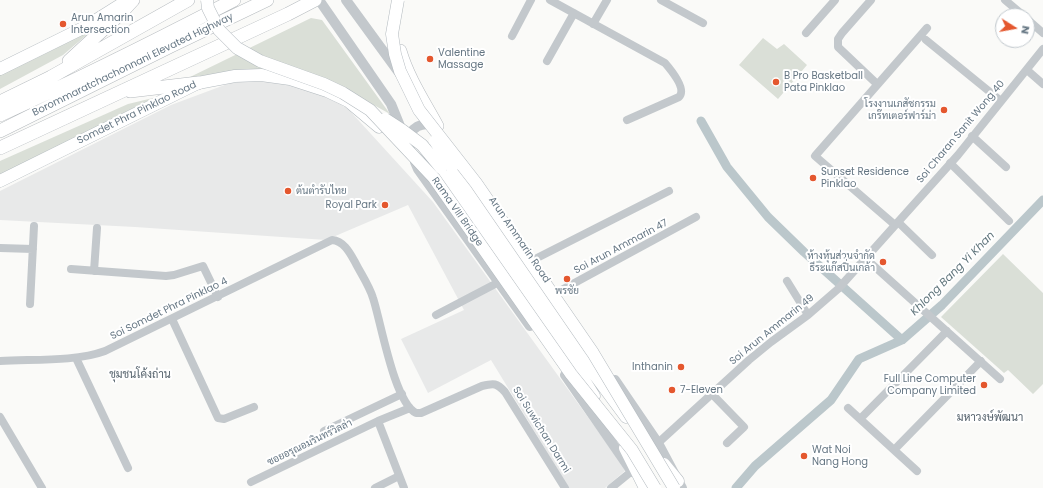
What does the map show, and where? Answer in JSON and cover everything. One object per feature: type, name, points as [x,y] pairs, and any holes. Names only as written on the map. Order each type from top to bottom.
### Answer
[{"type":"main road","points":[[0,69],[85,27],[128,0]]},
{"type":"main road","points":[[51,77],[121,13],[133,0]]},
{"type":"main road","points":[[0,102],[51,77],[188,0]]},
{"type":"main road","name":"Borommaratchachonnani Elevated Highway","points":[[0,131],[168,40],[234,0]]},
{"type":"main road","name":"Borommaratchachonnani Elevated Highway","points":[[0,115],[168,40],[267,0]]},
{"type":"main road","points":[[0,148],[315,0]]},
{"type":"main road","points":[[394,0],[395,35],[404,65],[437,126]]},
{"type":"main road","points":[[398,0],[392,34],[395,54],[400,71],[431,136],[581,366],[627,451],[644,488]]},
{"type":"main road","name":"Rama VIII Bridge","points":[[206,3],[219,30],[237,48],[260,62],[324,84],[343,93],[370,110],[434,178],[571,374],[632,450],[655,488]]},
{"type":"main road","name":"Somdet Phra Pinklao Road","points":[[0,181],[198,83],[235,76],[261,75],[290,79],[327,91],[348,101],[374,121],[418,169]]},
{"type":"main road","points":[[118,93],[198,83]]},
{"type":"main road","points":[[370,110],[402,130],[422,145],[441,168],[558,339],[636,430],[678,486]]},
{"type":"main road","points":[[419,110],[476,183],[593,353],[678,486]]},
{"type":"street","points":[[319,0],[391,104],[418,169],[644,488]]},
{"type":"street","name":"Arun Ammarin Road","points":[[346,0],[480,183],[556,293],[658,443],[678,486]]},
{"type":"street","points":[[512,36],[531,0]]},
{"type":"street","points":[[550,0],[665,63],[673,72],[682,90],[682,94],[675,99],[627,120]]},
{"type":"street","points":[[593,24],[607,0]]},
{"type":"street","points":[[661,0],[702,23]]},
{"type":"street","points":[[806,33],[835,0]]},
{"type":"street","points":[[871,0],[842,33],[838,39],[838,47],[877,84]]},
{"type":"street","points":[[1005,0],[1014,8]]},
{"type":"street","points":[[547,61],[574,13]]},
{"type":"street","points":[[1035,26],[1043,33]]},
{"type":"street","points":[[926,28],[815,156],[932,255]]},
{"type":"street","points":[[926,40],[1001,102]]},
{"type":"street","name":"Soi Charan Sanit Wong 40","points":[[845,281],[950,163],[1043,49]]},
{"type":"street","points":[[1026,70],[1043,84]]},
{"type":"street","points":[[408,147],[409,136],[418,126],[427,123],[437,126]]},
{"type":"street","points":[[972,136],[1006,167]]},
{"type":"street","points":[[950,163],[1010,221]]},
{"type":"street","points":[[533,260],[669,191]]},
{"type":"street","name":"Soi Arun Ammarin 47","points":[[556,293],[696,217]]},
{"type":"street","points":[[30,304],[34,226]]},
{"type":"street","points":[[94,271],[96,228]]},
{"type":"street","name":"Soi Somdet Phra Pinklao 4","points":[[0,361],[92,356],[218,297],[332,240],[337,240],[352,256],[373,298],[389,362],[402,394]]},
{"type":"street","points":[[0,248],[33,249]]},
{"type":"street","points":[[866,258],[1000,379]]},
{"type":"street","points":[[71,269],[166,276],[203,266],[218,297]]},
{"type":"street","points":[[787,281],[808,315]]},
{"type":"street","name":"Soi Arun Ammarin 49","points":[[658,443],[749,360],[808,315],[845,281]]},
{"type":"street","points":[[436,315],[499,282]]},
{"type":"street","points":[[172,319],[218,418],[224,419],[254,407]]},
{"type":"street","points":[[860,419],[947,331]]},
{"type":"street","points":[[76,358],[128,468]]},
{"type":"street","points":[[894,450],[981,361]]},
{"type":"street","name":"Soi Suwichan Darmi","points":[[410,408],[416,413],[421,413],[482,386],[492,383],[497,385],[505,392],[565,488]]},
{"type":"street","points":[[324,431],[402,394],[410,408]]},
{"type":"street","points":[[712,394],[744,426],[727,443]]},
{"type":"street","name":"ซอยอรุณอมรินทร์วิลล่า","points":[[251,482],[378,421],[410,408]]},
{"type":"street","points":[[848,408],[918,471]]},
{"type":"street","points":[[0,417],[42,488]]},
{"type":"street","points":[[378,421],[404,488]]},
{"type":"street","points":[[611,488],[632,471]]},
{"type":"street","points":[[375,488],[399,476]]},
{"type":"shaded area","points":[[311,18],[322,20],[390,114],[325,78],[294,69],[253,69],[188,78]]},
{"type":"shaded area","points":[[96,27],[63,55],[0,89],[0,74]]},
{"type":"shaded area","name":"B Pro Basketball Pata Pinklao","points":[[763,38],[777,49],[784,44],[807,65],[778,99],[739,65]]},
{"type":"shaded area","points":[[262,79],[289,84],[334,99],[350,111],[433,202],[626,470],[605,488],[569,488],[491,360],[428,393],[401,339],[464,310],[408,205],[326,240],[135,227],[0,220],[0,191],[171,105],[230,83]]},
{"type":"shaded area","points":[[153,98],[115,119],[0,175],[0,161],[128,104]]},
{"type":"shaded area","points":[[1003,254],[1043,293],[1043,384],[1033,394],[1008,370],[1004,373],[941,317]]},
{"type":"waterway","points":[[701,121],[727,167],[768,217],[804,252],[902,340]]},
{"type":"waterway","name":"Khlong Bang Yi Khan","points":[[736,488],[755,466],[831,400],[859,359],[902,340],[942,305],[1043,200]]},
{"type":"place","name":"Arun Amarin Intersection","points":[[63,24]]},
{"type":"place","name":"Valentine Massage","points":[[430,59]]},
{"type":"place","name":"B Pro Basketball Pata Pinklao","points":[[776,82]]},
{"type":"place","name":"โรงงานเภสัชกรรม เกร๊ทเตอร์ฟาร์ม่า","points":[[944,110]]},
{"type":"place","name":"Sunset Residence Pinklao","points":[[813,178]]},
{"type":"place","name":"ต้นตำรับไทย","points":[[288,191]]},
{"type":"place","name":"Royal Park","points":[[385,205]]},
{"type":"place","name":"ห้างหุ้นส่วนจำกัด ธีระแก๊สปิ่นเกล้า","points":[[883,262]]},
{"type":"place","name":"พรชัย","points":[[567,279]]},
{"type":"place","name":"Inthanin","points":[[681,367]]},
{"type":"place","name":"Full Line Computer Company Limited","points":[[984,385]]},
{"type":"place","name":"7-Eleven","points":[[672,390]]},
{"type":"place","name":"Wat Noi Nang Hong","points":[[804,456]]},
{"type":"district","name":"ชุมชนโค้งถ่าน","points":[[140,375]]},
{"type":"district","name":"มหาวงษ์พัฒนา","points":[[990,418]]}]
